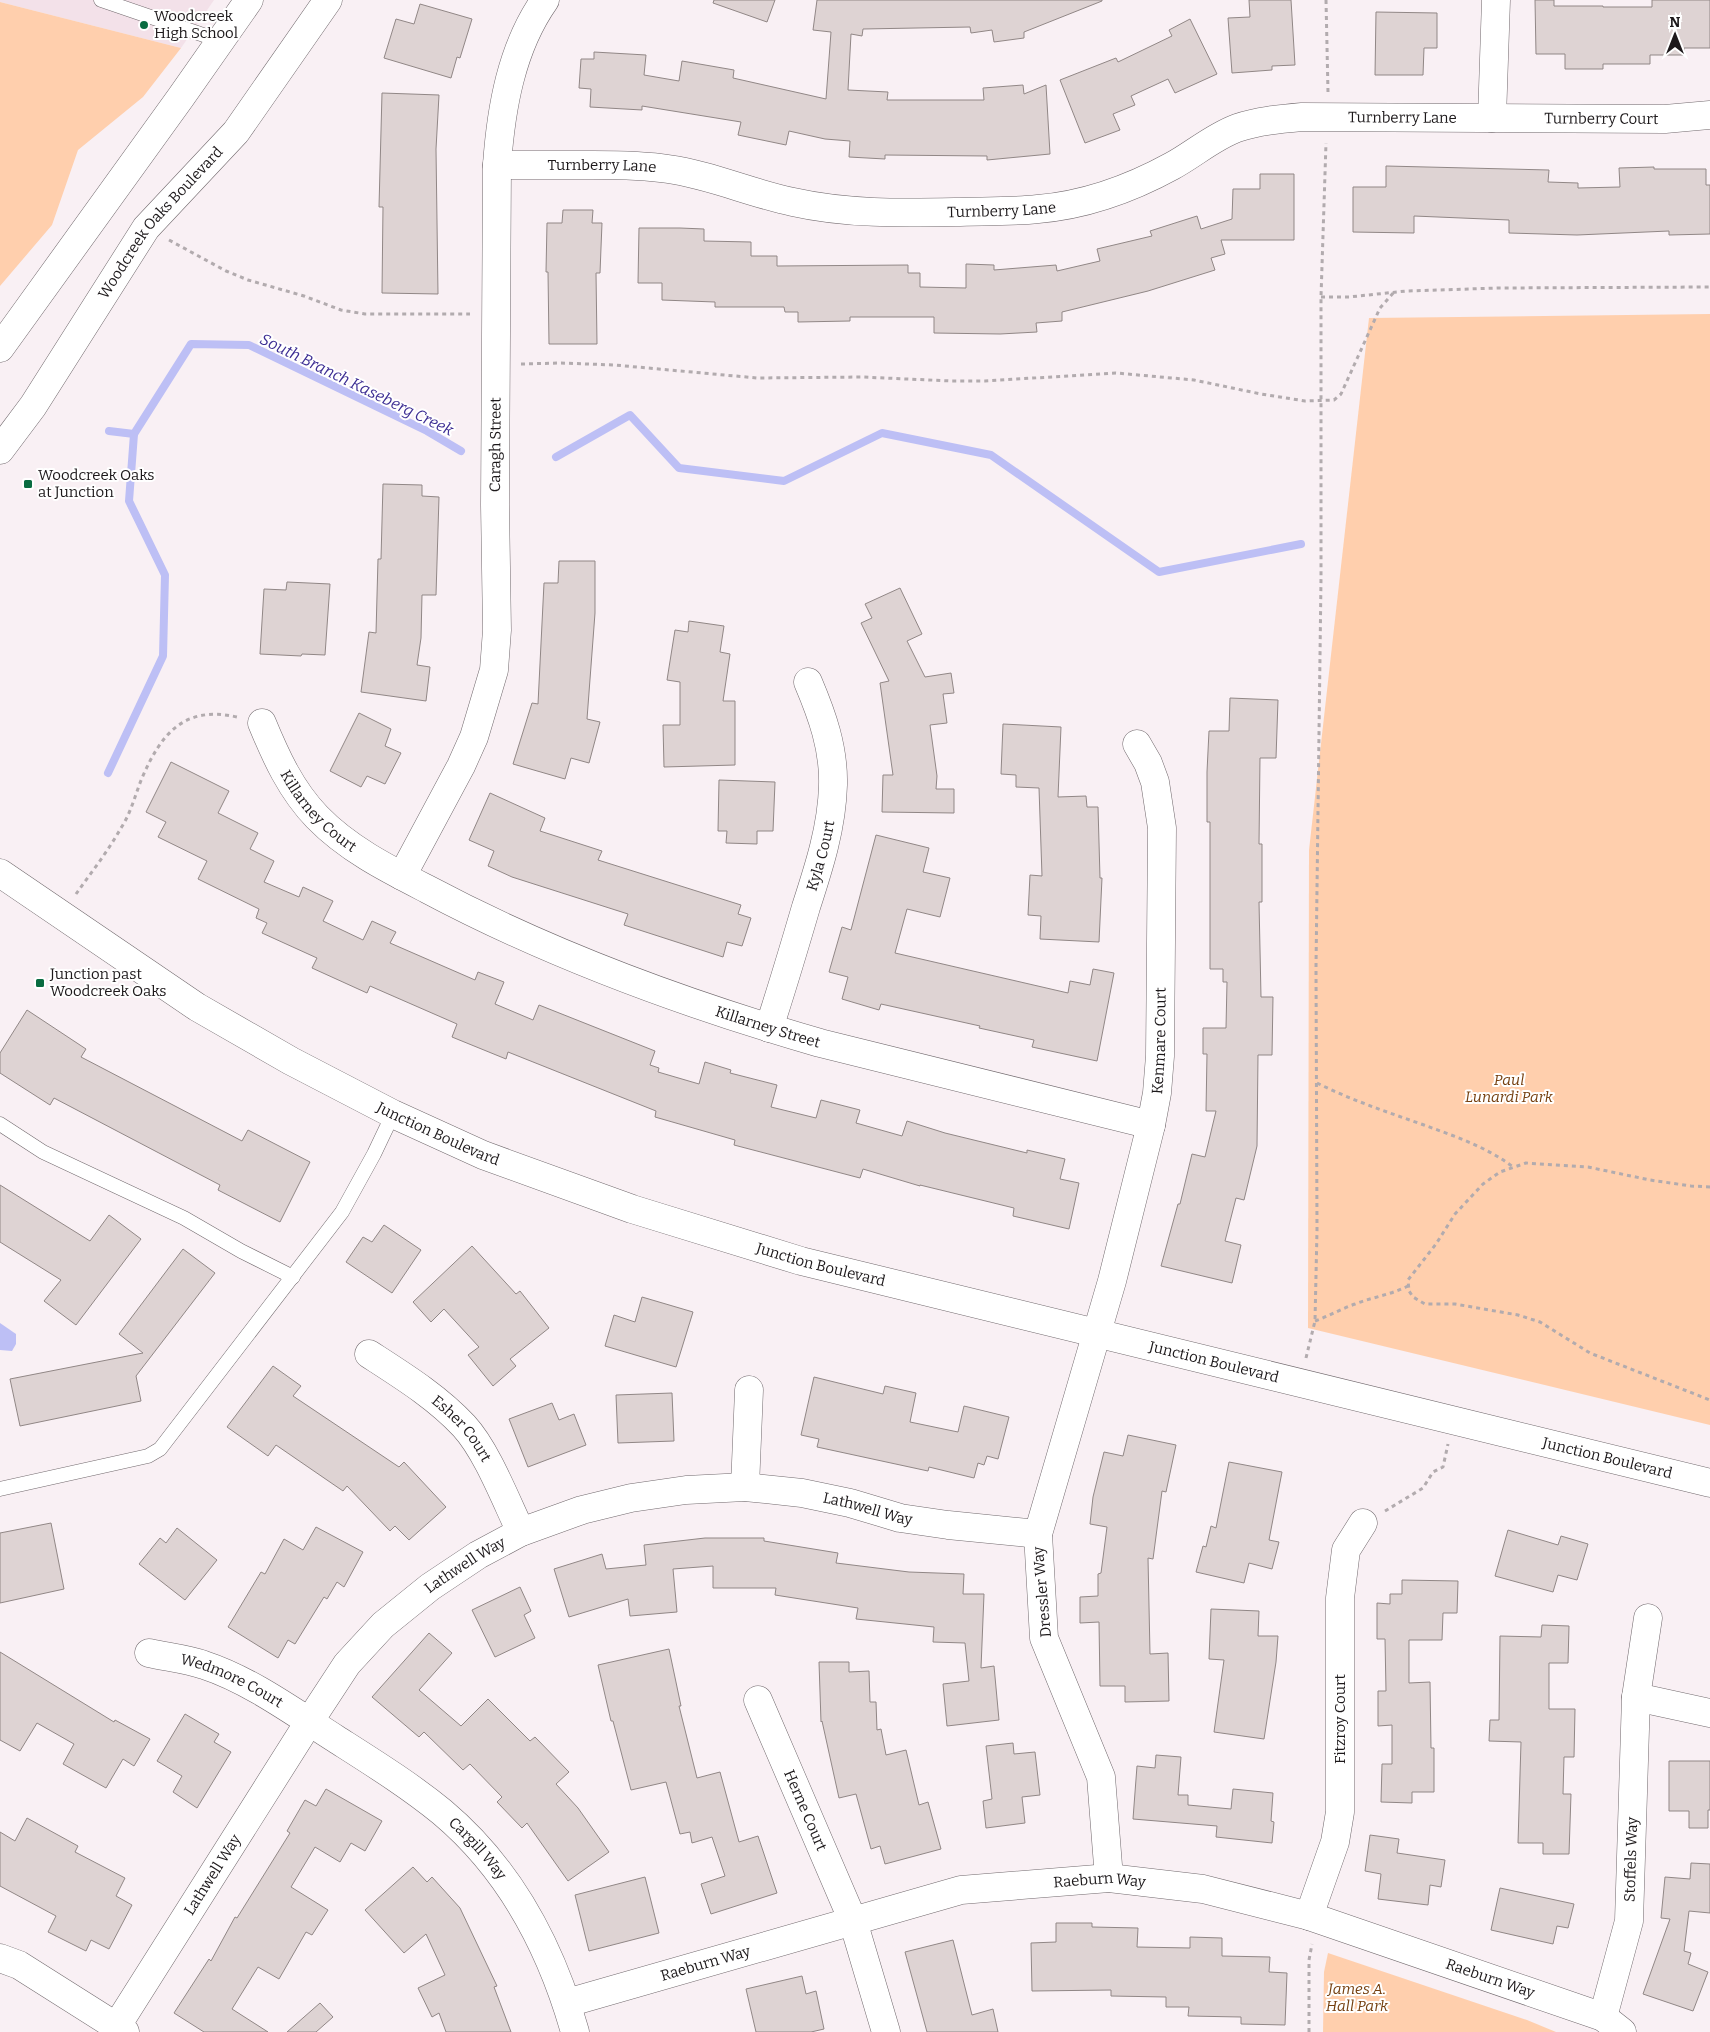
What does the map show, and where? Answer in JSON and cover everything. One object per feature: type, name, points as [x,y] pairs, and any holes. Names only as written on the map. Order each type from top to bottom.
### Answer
[{"type":"street","points":[[0,348],[249,0]]},
{"type":"street","name":"Woodcreek Oaks Boulevard","points":[[0,450],[33,406],[146,228],[236,132],[328,0]]},
{"type":"street","name":"Caragh Street","points":[[402,876],[461,766],[474,737],[494,670],[497,630],[495,505],[497,166],[500,132],[512,73],[521,46],[545,0]]},
{"type":"street","points":[[1492,118],[1496,0]]},
{"type":"street","name":"Turnberry Court","points":[[1492,118],[1665,119],[1710,115]]},
{"type":"street","name":"Turnberry Lane","points":[[497,166],[633,166],[666,168],[718,180],[762,195],[853,211],[884,213],[1038,210],[1098,198],[1136,184],[1236,128],[1269,120],[1326,117],[1492,118]]},
{"type":"street","name":"Kyla Court","points":[[769,1028],[824,848],[831,816],[833,784],[831,757],[826,730],[808,682]]},
{"type":"street","name":"Killarney Court","points":[[262,723],[287,776],[301,799],[317,818],[363,854],[402,876]]},
{"type":"street","name":"Kenmare Court","points":[[1096,1333],[1111,1287],[1151,1125],[1157,1093],[1160,1056],[1162,828],[1155,782],[1148,763],[1137,744]]},
{"type":"street","name":"Junction Boulevard","points":[[0,874],[197,1007],[291,1061],[393,1114],[483,1155],[632,1209],[800,1261],[1710,1483]]},
{"type":"street","name":"Killarney Street","points":[[402,876],[487,920],[666,994],[820,1043],[1151,1125]]},
{"type":"street","name":"Dressler Way","points":[[1096,1333],[1038,1534],[1044,1638],[1101,1777],[1109,1878]]},
{"type":"street","name":"Esher Court","points":[[369,1354],[431,1395],[466,1428],[488,1463],[521,1532]]},
{"type":"street","points":[[745,1488],[750,1390]]},
{"type":"street","name":"Lathwell Way","points":[[118,2030],[309,1722],[348,1664],[383,1625],[430,1587],[478,1555],[521,1532],[582,1510],[631,1498],[686,1490],[745,1488],[802,1493],[850,1503],[900,1518],[1038,1534]]},
{"type":"street","name":"Fitzroy Court","points":[[1309,1916],[1335,1842],[1340,1812],[1340,1598],[1346,1550],[1363,1523]]},
{"type":"street","name":"Stoffels Way","points":[[1612,2025],[1629,1920],[1636,1697],[1648,1618]]},
{"type":"street","name":"Wedmore Court","points":[[149,1654],[203,1664],[236,1678],[309,1722]]},
{"type":"street","points":[[1636,1697],[1710,1713]]},
{"type":"street","name":"Herne Court","points":[[758,1700],[853,1920],[886,2032]]},
{"type":"street","name":"Cargill Way","points":[[309,1722],[396,1778],[442,1812],[483,1853],[513,1892],[541,1938],[567,2003],[575,2032]]},
{"type":"street","name":"Raeburn Way","points":[[567,2003],[961,1890],[1109,1878],[1202,1889],[1309,1916],[1612,2025]]},
{"type":"street","points":[[0,1958],[19,1965],[118,2030]]},
{"type":"lane","points":[[101,0],[221,41]]},
{"type":"lane","points":[[0,1488],[148,1456],[160,1449],[342,1212],[374,1154],[393,1114]]},
{"type":"lane","points":[[0,1124],[43,1152],[184,1218],[241,1251],[293,1277]]},
{"type":"path","points":[[1300,1384],[1315,1321],[1316,967],[1321,589],[1321,297],[1328,87],[1326,0]]},
{"type":"path","points":[[146,228],[226,271],[341,310],[365,314],[496,314]]},
{"type":"path","points":[[1321,297],[1349,297],[1394,292],[1586,286],[1710,287]]},
{"type":"path","points":[[496,364],[561,363],[615,365],[757,378],[862,377],[952,381],[985,381],[1084,373],[1134,373],[1194,380],[1288,399],[1334,400],[1341,394],[1380,308],[1394,292]]},
{"type":"path","points":[[61,915],[122,828],[150,760],[169,733],[190,718],[207,713],[220,713],[262,723]]},
{"type":"path","points":[[1316,1083],[1363,1103],[1463,1139],[1501,1158],[1514,1167]]},
{"type":"path","points":[[1710,1187],[1658,1181],[1588,1167],[1526,1163],[1492,1177],[1471,1196],[1455,1214],[1436,1244],[1408,1280],[1409,1291],[1413,1297],[1425,1304],[1455,1304],[1494,1310],[1540,1322],[1590,1352],[1710,1400]]},
{"type":"path","points":[[1315,1321],[1331,1316],[1353,1304],[1394,1293],[1408,1286]]},
{"type":"path","points":[[1363,1523],[1424,1488],[1433,1472],[1443,1468],[1454,1421]]},
{"type":"path","points":[[1309,1916],[1312,1947],[1309,1960],[1309,2032]]},
{"type":"shaded area","name":"Woodcreek High School","points":[[0,0],[214,0],[181,48],[0,2]]},
{"type":"green space","points":[[0,2],[181,48],[143,97],[78,150],[52,225],[0,286]]},
{"type":"green space","name":"Paul Lunardi Park","points":[[1710,314],[1710,1425],[1308,1328],[1309,850],[1369,318]]},
{"type":"green space","name":"James A. Hall Park","points":[[1328,1953],[1527,2020],[1556,2032],[1323,2032],[1324,1972]]},
{"type":"water","points":[[0,1323],[16,1334],[16,1344],[12,1351],[0,1350]]},
{"type":"building","points":[[714,0],[775,0],[767,22],[713,3]]},
{"type":"building","points":[[817,0],[1102,1],[1024,32],[1024,38],[994,42],[992,30],[971,33],[970,27],[863,29],[862,36],[851,34],[848,90],[888,92],[887,100],[984,100],[983,88],[1023,85],[1024,94],[1046,85],[1050,154],[987,160],[987,156],[885,155],[885,159],[849,157],[850,141],[825,139],[789,131],[786,145],[738,135],[741,122],[642,106],[642,110],[590,107],[591,89],[579,88],[581,59],[594,59],[594,52],[646,55],[644,75],[679,81],[682,61],[734,70],[733,78],[826,99],[831,32],[813,30]]},
{"type":"building","points":[[1249,0],[1291,0],[1295,65],[1272,66],[1272,70],[1232,73],[1228,18],[1250,17]]},
{"type":"building","points":[[1535,0],[1554,0],[1554,6],[1652,7],[1652,0],[1710,0],[1710,48],[1684,48],[1684,55],[1650,55],[1650,64],[1603,64],[1603,69],[1565,69],[1565,54],[1536,54]]},
{"type":"building","points":[[420,4],[472,19],[460,58],[457,57],[451,78],[384,58],[396,19],[414,24]]},
{"type":"building","points":[[1376,12],[1437,13],[1437,48],[1424,48],[1423,75],[1375,75]]},
{"type":"building","points":[[1190,19],[1217,74],[1175,93],[1168,79],[1131,96],[1135,105],[1113,114],[1120,130],[1085,143],[1060,80],[1116,58],[1118,62],[1172,36],[1169,30]]},
{"type":"building","points":[[382,93],[439,95],[436,149],[438,294],[382,293],[383,207],[379,207]]},
{"type":"building","points":[[1386,166],[1549,170],[1548,182],[1578,183],[1578,188],[1620,187],[1619,168],[1706,169],[1706,185],[1710,185],[1710,234],[1669,235],[1669,231],[1577,235],[1509,233],[1509,220],[1414,216],[1414,233],[1353,232],[1353,187],[1386,187]]},
{"type":"building","points":[[1260,174],[1294,174],[1294,240],[1221,240],[1225,254],[1211,258],[1215,270],[1148,291],[1062,312],[1062,321],[1036,323],[1037,332],[1000,334],[934,333],[934,317],[850,317],[850,321],[798,322],[798,312],[785,312],[784,307],[715,307],[715,302],[662,300],[662,283],[638,283],[639,228],[680,228],[704,229],[704,241],[751,242],[751,256],[777,256],[777,266],[908,265],[908,273],[920,273],[920,287],[966,288],[966,264],[994,265],[994,270],[1056,265],[1057,271],[1100,261],[1097,249],[1152,236],[1150,231],[1197,216],[1201,229],[1232,219],[1233,189],[1260,189]]},
{"type":"building","points":[[563,210],[593,210],[592,223],[602,223],[600,273],[596,273],[597,344],[549,344],[548,272],[546,272],[547,223],[562,223]]},
{"type":"building","points":[[383,484],[422,485],[422,496],[439,497],[436,595],[422,595],[421,638],[417,665],[430,667],[426,701],[361,692],[369,632],[376,633],[378,559],[381,559]]},
{"type":"building","points":[[559,561],[595,561],[595,613],[587,719],[600,722],[589,763],[571,758],[565,779],[513,764],[532,703],[538,704],[544,583],[558,583]]},
{"type":"building","points":[[287,582],[330,584],[325,655],[260,654],[264,589],[286,590]]},
{"type":"building","points":[[900,588],[922,634],[907,641],[925,677],[951,673],[954,693],[943,694],[947,723],[930,725],[937,776],[936,789],[954,789],[954,813],[882,812],[883,775],[893,775],[880,683],[889,681],[861,623],[872,618],[865,604]]},
{"type":"building","points":[[689,621],[724,626],[720,652],[730,654],[723,701],[735,701],[735,765],[664,767],[663,725],[680,725],[680,682],[667,680],[675,630],[688,632]]},
{"type":"building","points":[[1230,698],[1278,700],[1276,758],[1260,758],[1259,844],[1262,844],[1262,902],[1259,902],[1261,997],[1273,997],[1272,1055],[1258,1055],[1257,1146],[1244,1200],[1236,1198],[1225,1241],[1241,1245],[1232,1283],[1161,1266],[1178,1204],[1180,1204],[1192,1154],[1205,1157],[1216,1111],[1206,1111],[1207,1054],[1203,1054],[1203,1028],[1226,1028],[1227,982],[1223,982],[1223,969],[1210,969],[1210,822],[1207,822],[1207,772],[1209,731],[1229,731]]},
{"type":"building","points":[[359,713],[391,729],[385,746],[401,753],[385,784],[367,776],[361,787],[330,771]]},
{"type":"building","points":[[1003,724],[1061,727],[1058,797],[1086,796],[1087,807],[1098,807],[1100,878],[1102,878],[1099,942],[1040,939],[1041,916],[1028,915],[1030,875],[1042,876],[1039,788],[1016,787],[1016,775],[1001,774]]},
{"type":"building","points":[[171,762],[229,791],[218,813],[258,833],[250,849],[274,861],[264,882],[299,897],[303,887],[333,901],[323,921],[363,940],[372,921],[396,932],[390,943],[475,980],[478,972],[504,982],[495,1004],[533,1020],[539,1005],[655,1051],[650,1065],[659,1068],[658,1072],[699,1084],[705,1062],[731,1070],[730,1073],[777,1085],[771,1107],[816,1118],[821,1100],[860,1110],[856,1123],[902,1136],[907,1121],[945,1133],[1027,1153],[1027,1150],[1065,1159],[1060,1179],[1079,1183],[1069,1229],[1013,1216],[1014,1208],[920,1186],[863,1169],[860,1178],[734,1145],[735,1140],[655,1117],[656,1111],[508,1052],[506,1059],[452,1037],[457,1024],[370,986],[367,993],[312,968],[317,958],[262,933],[267,923],[256,918],[259,909],[198,879],[207,861],[158,837],[166,822],[146,812]]},
{"type":"building","points":[[719,780],[775,782],[773,831],[757,831],[757,844],[726,843],[727,831],[718,831]]},
{"type":"building","points":[[490,793],[545,818],[540,831],[602,851],[598,860],[741,905],[738,914],[751,918],[742,946],[727,942],[723,957],[624,925],[628,914],[512,877],[488,866],[494,851],[469,840]]},
{"type":"building","points":[[876,835],[929,848],[923,872],[950,878],[940,917],[907,909],[895,953],[1068,993],[1070,981],[1090,985],[1093,969],[1114,973],[1097,1061],[1032,1047],[1034,1040],[979,1028],[980,1026],[881,1004],[879,1010],[842,999],[848,977],[829,972],[842,927],[851,930]]},
{"type":"building","points":[[27,1010],[86,1049],[81,1057],[242,1141],[248,1130],[310,1162],[280,1222],[218,1190],[220,1185],[54,1098],[50,1105],[0,1073],[0,1053]]},
{"type":"building","points":[[0,1185],[90,1241],[109,1215],[141,1239],[76,1325],[44,1301],[61,1280],[0,1242]]},
{"type":"building","points":[[384,1225],[421,1250],[392,1293],[346,1262],[363,1237],[372,1242]]},
{"type":"building","points":[[472,1246],[516,1294],[520,1291],[549,1328],[510,1359],[516,1366],[493,1386],[468,1355],[479,1347],[444,1309],[431,1322],[413,1302]]},
{"type":"building","points":[[183,1249],[215,1273],[136,1376],[141,1401],[20,1426],[10,1379],[143,1353],[119,1334]]},
{"type":"building","points":[[642,1297],[693,1312],[676,1367],[605,1346],[614,1315],[635,1322]]},
{"type":"building","points":[[273,1366],[301,1386],[293,1396],[399,1467],[404,1462],[446,1507],[409,1540],[395,1526],[390,1531],[347,1486],[343,1491],[276,1445],[268,1456],[227,1427]]},
{"type":"building","points":[[814,1377],[883,1394],[885,1386],[916,1393],[910,1422],[958,1432],[964,1406],[1009,1417],[998,1459],[987,1456],[984,1465],[978,1463],[974,1478],[929,1467],[928,1471],[817,1447],[819,1439],[801,1435]]},
{"type":"building","points":[[672,1393],[674,1441],[618,1443],[616,1395]]},
{"type":"building","points":[[552,1403],[559,1420],[574,1414],[586,1445],[528,1467],[509,1419]]},
{"type":"building","points":[[1128,1435],[1176,1445],[1166,1492],[1162,1491],[1153,1559],[1148,1558],[1150,1654],[1168,1653],[1169,1701],[1125,1702],[1125,1686],[1100,1686],[1099,1622],[1080,1623],[1080,1597],[1098,1596],[1098,1574],[1101,1573],[1107,1527],[1090,1524],[1093,1497],[1104,1452],[1123,1456]]},
{"type":"building","points":[[1229,1462],[1282,1472],[1269,1540],[1279,1542],[1272,1569],[1249,1563],[1244,1583],[1196,1572],[1203,1546],[1206,1547],[1211,1526],[1216,1528]]},
{"type":"building","points":[[51,1523],[64,1589],[0,1603],[0,1533]]},
{"type":"building","points":[[316,1527],[363,1552],[344,1587],[337,1582],[327,1599],[324,1597],[295,1644],[288,1640],[278,1658],[228,1627],[261,1572],[265,1574],[284,1539],[303,1550]]},
{"type":"building","points":[[177,1528],[217,1560],[185,1600],[139,1564],[160,1538],[166,1543]]},
{"type":"building","points":[[1508,1530],[1558,1545],[1561,1536],[1588,1544],[1577,1580],[1558,1575],[1553,1592],[1495,1576]]},
{"type":"building","points":[[705,1538],[764,1538],[764,1541],[838,1553],[836,1563],[909,1572],[964,1574],[963,1594],[984,1594],[981,1668],[994,1666],[999,1720],[947,1726],[943,1684],[969,1681],[965,1643],[933,1642],[934,1627],[856,1619],[858,1608],[775,1595],[776,1588],[713,1588],[713,1566],[673,1569],[677,1612],[630,1616],[628,1599],[569,1617],[554,1569],[602,1554],[606,1569],[646,1565],[644,1545]]},
{"type":"building","points":[[1402,1580],[1458,1581],[1457,1613],[1443,1613],[1442,1640],[1409,1640],[1409,1683],[1430,1682],[1431,1748],[1434,1748],[1434,1792],[1412,1792],[1412,1803],[1381,1802],[1382,1764],[1392,1764],[1392,1725],[1378,1726],[1378,1691],[1386,1691],[1385,1639],[1377,1639],[1377,1603],[1390,1604],[1390,1594],[1402,1594]]},
{"type":"building","points":[[520,1587],[531,1611],[524,1615],[535,1638],[495,1657],[472,1610]]},
{"type":"building","points":[[1211,1609],[1259,1611],[1258,1636],[1278,1636],[1276,1662],[1264,1739],[1214,1732],[1224,1660],[1209,1659]]},
{"type":"building","points":[[1542,1625],[1569,1626],[1568,1663],[1549,1663],[1549,1709],[1575,1709],[1574,1757],[1564,1757],[1563,1794],[1571,1794],[1569,1854],[1543,1854],[1543,1843],[1518,1843],[1521,1742],[1489,1741],[1490,1720],[1499,1720],[1500,1636],[1541,1637]]},
{"type":"building","points":[[429,1633],[452,1653],[419,1690],[461,1726],[488,1699],[530,1741],[535,1737],[569,1772],[556,1784],[578,1808],[609,1852],[568,1881],[527,1823],[522,1828],[497,1802],[502,1797],[470,1764],[463,1770],[424,1732],[419,1737],[372,1697]]},
{"type":"building","points":[[669,1649],[681,1706],[679,1706],[697,1778],[720,1772],[739,1842],[758,1836],[777,1893],[711,1914],[701,1884],[725,1876],[712,1837],[692,1843],[690,1832],[680,1834],[666,1782],[631,1790],[613,1721],[611,1721],[598,1665]]},
{"type":"building","points":[[0,1652],[114,1722],[115,1720],[150,1739],[134,1766],[123,1759],[106,1788],[63,1764],[74,1744],[37,1723],[20,1751],[0,1740]]},
{"type":"building","points":[[819,1662],[849,1662],[849,1672],[869,1671],[870,1702],[876,1702],[877,1730],[881,1729],[886,1755],[906,1750],[919,1805],[928,1802],[941,1849],[885,1864],[880,1846],[871,1849],[856,1794],[839,1798],[821,1722]]},
{"type":"building","points":[[185,1714],[219,1734],[214,1742],[231,1752],[197,1808],[173,1792],[182,1776],[157,1761]]},
{"type":"building","points":[[1013,1743],[1014,1754],[1035,1752],[1040,1795],[1022,1797],[1025,1823],[986,1828],[983,1801],[992,1799],[986,1746]]},
{"type":"building","points":[[1156,1755],[1181,1757],[1178,1795],[1188,1795],[1188,1805],[1231,1809],[1233,1789],[1273,1793],[1271,1821],[1274,1822],[1272,1843],[1216,1837],[1217,1826],[1133,1819],[1137,1766],[1155,1768]]},
{"type":"building","points":[[1669,1761],[1710,1761],[1708,1828],[1689,1828],[1689,1811],[1669,1811]]},
{"type":"building","points":[[326,1789],[382,1821],[365,1851],[351,1843],[340,1862],[315,1847],[291,1887],[328,1910],[312,1935],[306,1932],[279,1979],[258,1967],[232,2009],[268,2032],[204,2032],[174,2013],[209,1959],[211,1961],[235,1917],[237,1918],[290,1833],[287,1831],[305,1800],[316,1806]]},
{"type":"building","points":[[27,1818],[78,1846],[75,1852],[125,1878],[116,1896],[132,1905],[109,1949],[91,1940],[86,1951],[48,1932],[56,1916],[0,1886],[0,1832],[15,1841]]},
{"type":"building","points":[[1370,1835],[1399,1839],[1397,1853],[1445,1860],[1441,1887],[1430,1885],[1428,1905],[1378,1899],[1381,1874],[1365,1871]]},
{"type":"building","points":[[1691,1863],[1710,1864],[1710,1913],[1689,1911],[1684,1951],[1691,1953],[1688,1964],[1708,1972],[1693,2011],[1643,1994],[1670,1919],[1661,1918],[1665,1877],[1690,1879]]},
{"type":"building","points":[[413,1867],[427,1882],[432,1877],[460,1908],[497,1986],[494,1987],[511,2032],[446,2032],[439,2013],[432,2017],[418,1988],[445,1975],[426,1934],[404,1953],[365,1910]]},
{"type":"building","points":[[645,1877],[659,1933],[589,1951],[575,1895]]},
{"type":"building","points":[[1500,1888],[1574,1904],[1568,1928],[1557,1926],[1553,1944],[1491,1930]]},
{"type":"building","points":[[1056,1923],[1092,1923],[1092,1927],[1138,1928],[1137,1947],[1190,1948],[1190,1937],[1222,1938],[1222,1956],[1270,1957],[1269,1972],[1287,1973],[1285,2025],[1241,2024],[1241,2017],[1188,2016],[1189,2007],[1166,2007],[1166,1997],[1111,1996],[1111,1990],[1032,1991],[1031,1943],[1056,1942]]},
{"type":"building","points":[[953,1940],[972,2015],[993,2009],[998,2032],[927,2032],[905,1952]]},
{"type":"building","points":[[802,1976],[806,1994],[816,1991],[824,2029],[811,2032],[756,2032],[746,1989]]},
{"type":"building","points":[[320,2003],[333,2017],[316,2032],[287,2032]]},
{"type":"waterway","name":"South Branch Kaseberg Creek","points":[[109,431],[134,434],[191,344],[249,345],[427,431],[461,451]]},
{"type":"waterway","name":"South Branch Kaseberg Creek","points":[[556,457],[630,415],[679,468],[784,481],[882,433],[991,455],[1159,572],[1301,544]]},
{"type":"waterway","points":[[108,773],[163,656],[165,575],[129,501],[134,434]]},
{"type":"place","name":"Woodcreek High School","points":[[144,25]]},
{"type":"place","name":"Woodcreek Oaks at Junction","points":[[28,484]]},
{"type":"place","name":"Junction past Woodcreek Oaks","points":[[40,983]]}]
